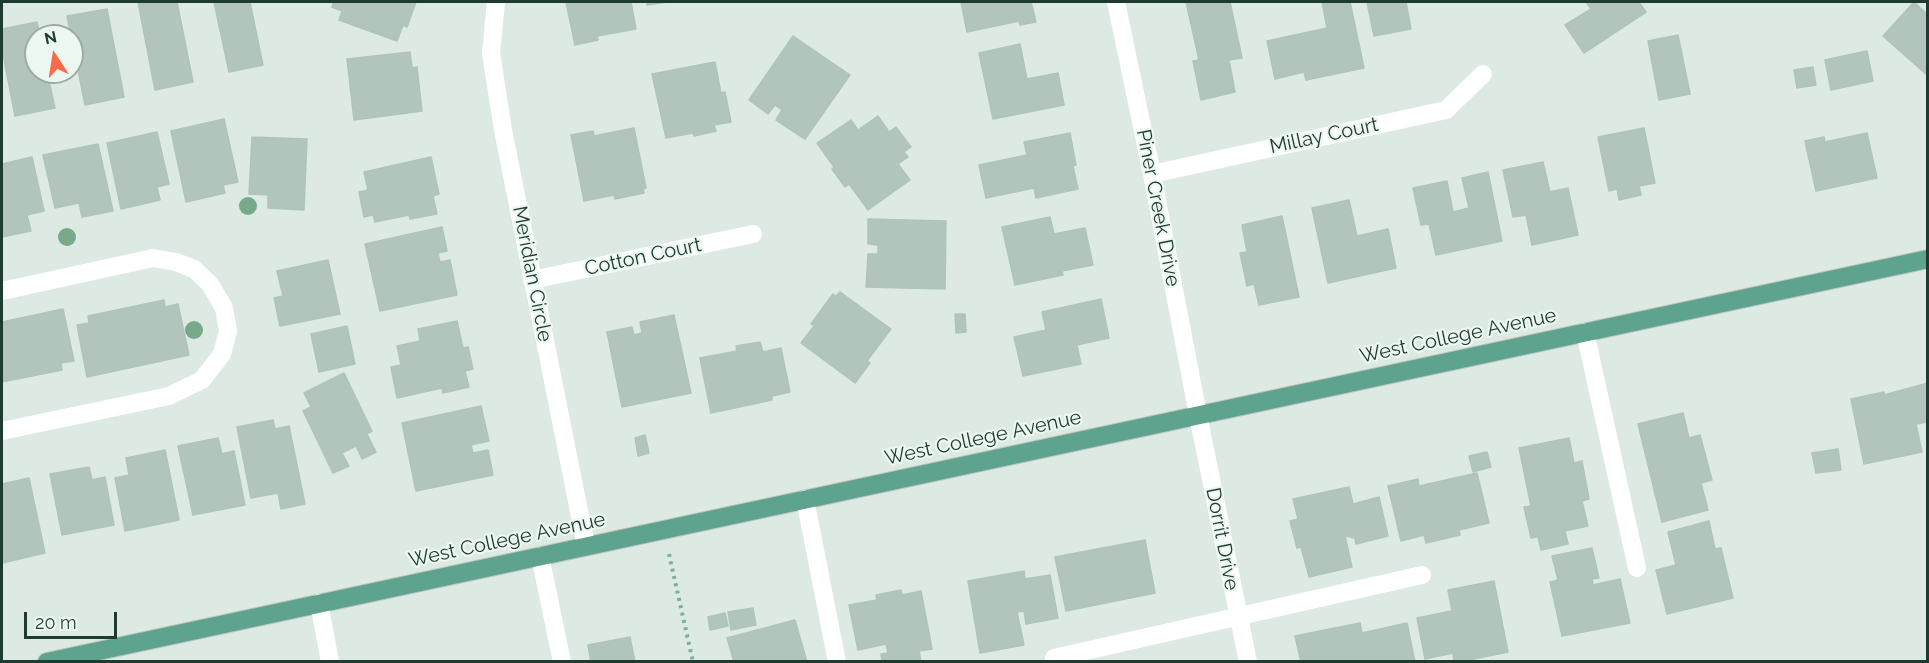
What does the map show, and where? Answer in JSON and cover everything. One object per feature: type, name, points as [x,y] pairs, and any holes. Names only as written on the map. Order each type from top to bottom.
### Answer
[{"type":"main road","name":"West College Avenue","points":[[47,662],[82,658],[319,603],[1928,259]]},
{"type":"street","name":"Meridian Circle","points":[[496,2],[491,53],[502,129],[586,546]]},
{"type":"street","name":"Piner Creek Drive","points":[[1116,2],[1152,174],[1198,416]]},
{"type":"street","name":"Millay Court","points":[[1152,174],[1446,110],[1483,74]]},
{"type":"street","name":"Cotton Court","points":[[532,280],[753,234]]},
{"type":"street","points":[[2,291],[153,258],[176,262],[194,269],[210,284],[224,308],[228,331],[222,354],[202,380],[169,396],[2,431]]},
{"type":"street","points":[[1585,332],[1637,568]]},
{"type":"street","name":"Dorrit Drive","points":[[1198,416],[1248,662]]},
{"type":"street","points":[[806,499],[837,662]]},
{"type":"street","points":[[540,556],[562,662]]},
{"type":"street","points":[[1054,658],[1422,575]]},
{"type":"street","points":[[319,603],[330,662]]},
{"type":"path","points":[[664,529],[693,662]]},
{"type":"building","points":[[138,2],[177,2],[193,82],[155,90]]},
{"type":"building","points":[[214,2],[250,2],[263,65],[229,72]]},
{"type":"building","points":[[334,2],[416,2],[407,27],[403,25],[397,41],[339,20],[342,11],[332,7]]},
{"type":"building","points":[[566,2],[631,2],[636,29],[597,36],[598,40],[575,45]]},
{"type":"building","points":[[647,2],[667,2],[647,5]]},
{"type":"building","points":[[961,2],[1031,2],[1036,22],[1020,25],[1019,21],[967,32]]},
{"type":"building","points":[[1186,2],[1230,2],[1242,58],[1229,60],[1235,92],[1201,100],[1193,61],[1199,60]]},
{"type":"building","points":[[1322,2],[1350,2],[1364,68],[1306,80],[1304,72],[1275,79],[1267,41],[1327,28]]},
{"type":"building","points":[[1367,2],[1406,2],[1411,29],[1374,36]]},
{"type":"building","points":[[1586,2],[1639,2],[1646,12],[1584,53],[1565,25],[1591,9]]},
{"type":"building","points":[[1914,2],[1928,15],[1928,76],[1883,36]]},
{"type":"building","points":[[107,9],[124,97],[85,105],[81,84],[84,84],[84,24],[69,24],[67,16]]},
{"type":"building","points":[[24,25],[24,84],[50,84],[55,108],[15,116],[2,49],[2,29]]},
{"type":"building","points":[[1678,35],[1690,94],[1659,100],[1648,41]]},
{"type":"building","points":[[793,36],[850,75],[805,139],[776,120],[782,110],[775,105],[768,114],[749,100]]},
{"type":"building","points":[[1020,44],[1027,79],[1058,73],[1064,105],[993,119],[979,53]]},
{"type":"building","points":[[1867,51],[1873,81],[1831,90],[1825,60]]},
{"type":"building","points":[[410,52],[412,68],[417,67],[422,111],[354,120],[347,59]]},
{"type":"building","points":[[715,62],[721,93],[725,92],[731,122],[714,125],[716,131],[694,136],[693,133],[666,138],[652,74]]},
{"type":"building","points":[[1813,67],[1816,85],[1797,88],[1794,70]]},
{"type":"building","points":[[878,116],[889,132],[896,127],[911,147],[904,152],[908,157],[898,164],[910,180],[868,210],[849,184],[845,187],[817,143],[851,120],[858,130]]},
{"type":"building","points":[[224,119],[238,182],[223,185],[225,193],[186,202],[171,131]]},
{"type":"building","points":[[634,128],[646,188],[643,189],[644,193],[615,199],[614,195],[584,201],[571,135],[593,131],[594,136]]},
{"type":"building","points":[[1644,128],[1655,183],[1639,186],[1641,195],[1619,200],[1617,189],[1609,191],[1598,137]]},
{"type":"building","points":[[157,132],[169,184],[157,187],[160,200],[121,209],[107,143]]},
{"type":"building","points":[[1070,133],[1078,189],[1036,198],[1034,188],[986,198],[979,165],[1027,155],[1024,142]]},
{"type":"building","points":[[1867,133],[1877,178],[1816,191],[1805,141],[1824,137],[1825,142]]},
{"type":"building","points":[[252,137],[307,139],[304,210],[268,208],[268,195],[249,194]]},
{"type":"building","points":[[98,144],[113,211],[82,217],[79,203],[55,208],[43,155]]},
{"type":"building","points":[[32,157],[44,211],[27,215],[31,231],[2,237],[2,164]]},
{"type":"building","points":[[431,157],[439,194],[433,196],[437,214],[410,219],[409,215],[375,222],[373,215],[364,217],[359,192],[368,190],[364,172]]},
{"type":"building","points":[[1543,162],[1550,192],[1568,188],[1578,235],[1532,245],[1526,215],[1513,217],[1503,170]]},
{"type":"building","points":[[1488,172],[1502,241],[1436,255],[1429,224],[1421,225],[1413,188],[1447,181],[1453,212],[1469,208],[1462,178]]},
{"type":"building","points":[[1349,200],[1357,236],[1388,229],[1396,268],[1328,283],[1312,208]]},
{"type":"building","points":[[1282,216],[1299,297],[1259,305],[1254,284],[1247,286],[1240,253],[1247,252],[1242,225]]},
{"type":"building","points":[[1050,217],[1054,234],[1085,228],[1093,265],[1062,271],[1063,275],[1015,285],[1002,227]]},
{"type":"building","points":[[868,219],[946,221],[945,289],[866,287],[868,254],[878,254],[878,245],[868,244]]},
{"type":"building","points":[[442,227],[447,251],[438,253],[440,262],[450,260],[457,295],[380,311],[365,244]]},
{"type":"building","points":[[328,260],[340,314],[280,326],[274,298],[283,296],[277,271]]},
{"type":"building","points":[[840,292],[891,329],[867,361],[870,363],[855,383],[801,343],[814,326],[811,324],[833,294],[836,296]]},
{"type":"building","points":[[1101,299],[1109,338],[1077,345],[1081,364],[1023,376],[1014,337],[1046,330],[1042,312]]},
{"type":"building","points":[[164,300],[165,307],[178,304],[189,355],[87,377],[77,325],[89,323],[88,316]]},
{"type":"building","points":[[63,309],[74,361],[61,363],[62,370],[2,382],[2,322]]},
{"type":"building","points":[[955,314],[965,314],[966,332],[956,333]]},
{"type":"building","points":[[674,315],[691,393],[622,407],[607,332],[632,327],[634,335],[642,333],[640,322]]},
{"type":"building","points":[[457,321],[463,348],[468,347],[473,369],[465,371],[469,387],[443,393],[442,388],[397,398],[391,367],[401,365],[397,346],[420,341],[418,329]]},
{"type":"building","points":[[347,326],[355,364],[319,372],[311,334]]},
{"type":"building","points":[[760,342],[763,352],[781,348],[790,392],[772,396],[772,400],[711,413],[700,358],[737,351],[736,346]]},
{"type":"building","points":[[344,373],[372,431],[367,434],[376,452],[362,459],[356,446],[342,453],[349,466],[333,473],[303,411],[311,407],[304,393]]},
{"type":"building","points":[[1928,383],[1928,422],[1916,424],[1922,452],[1864,464],[1851,399],[1884,392],[1884,395]]},
{"type":"building","points":[[481,406],[489,441],[471,445],[473,453],[488,450],[493,475],[416,491],[402,423]]},
{"type":"building","points":[[1683,413],[1689,438],[1700,435],[1712,480],[1701,483],[1708,510],[1662,522],[1638,424]]},
{"type":"building","points":[[273,420],[275,429],[289,426],[305,504],[281,509],[278,493],[251,498],[237,427]]},
{"type":"building","points":[[645,435],[649,453],[638,456],[635,438]]},
{"type":"building","points":[[218,438],[222,454],[234,451],[245,505],[193,515],[178,446]]},
{"type":"building","points":[[1569,438],[1574,463],[1582,461],[1589,499],[1582,501],[1588,526],[1531,538],[1524,507],[1531,506],[1519,448]]},
{"type":"building","points":[[1838,449],[1841,470],[1816,473],[1812,453]]},
{"type":"building","points":[[165,450],[179,520],[125,531],[115,478],[129,475],[126,458]]},
{"type":"building","points":[[1487,452],[1491,467],[1473,472],[1469,456]]},
{"type":"building","points":[[89,467],[92,480],[105,477],[114,525],[62,535],[50,474]]},
{"type":"building","points":[[1477,473],[1489,523],[1459,530],[1460,535],[1426,543],[1424,535],[1401,541],[1388,486],[1418,479],[1419,486]]},
{"type":"building","points":[[29,478],[45,553],[2,563],[2,484]]},
{"type":"building","points":[[1349,487],[1353,504],[1379,497],[1388,536],[1356,544],[1355,538],[1345,536],[1352,567],[1309,577],[1301,547],[1297,548],[1290,521],[1298,519],[1293,499]]},
{"type":"building","points":[[1709,521],[1715,549],[1721,548],[1733,598],[1667,614],[1656,570],[1676,565],[1668,532]]},
{"type":"building","points":[[1565,531],[1568,544],[1541,550],[1538,537]]},
{"type":"building","points":[[1145,540],[1155,593],[1066,611],[1055,557]]},
{"type":"building","points":[[1592,548],[1599,578],[1592,579],[1593,585],[1620,579],[1630,623],[1562,636],[1550,582],[1558,580],[1552,556]]},
{"type":"building","points":[[1024,571],[1025,579],[1050,575],[1058,618],[1026,624],[1024,611],[1017,612],[1024,645],[980,653],[968,581]]},
{"type":"building","points":[[1494,581],[1508,652],[1459,662],[1454,662],[1453,653],[1425,659],[1417,618],[1452,611],[1448,590]]},
{"type":"building","points":[[901,590],[902,595],[921,591],[932,649],[919,651],[921,662],[882,662],[881,654],[888,653],[886,644],[858,650],[849,605],[877,600],[876,595]]},
{"type":"building","points":[[753,608],[756,625],[731,630],[728,612]]},
{"type":"building","points":[[725,613],[728,626],[710,630],[708,617]]},
{"type":"building","points":[[795,620],[807,662],[734,662],[727,638]]},
{"type":"building","points":[[1360,623],[1362,633],[1407,623],[1415,662],[1301,662],[1295,636]]},
{"type":"building","points":[[630,637],[635,662],[591,662],[588,645]]}]
